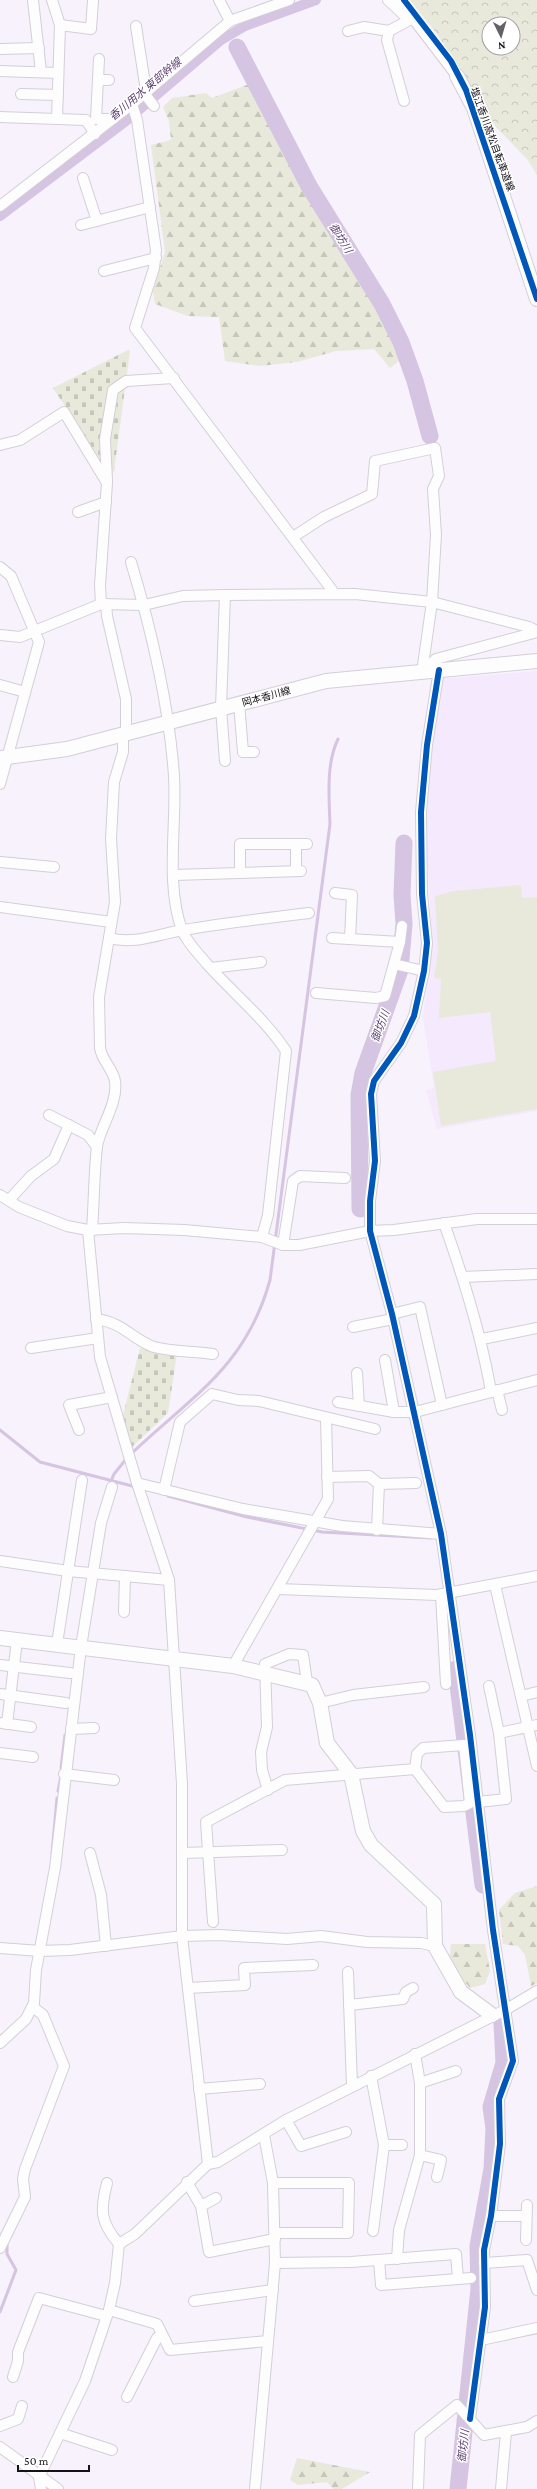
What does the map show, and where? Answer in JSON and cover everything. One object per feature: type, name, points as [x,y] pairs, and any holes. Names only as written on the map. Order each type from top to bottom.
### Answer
[{"type":"main road","name":"塩江香川高松自転車道線","points":[[457,76],[474,108],[537,299]]},
{"type":"main road","name":"岡本香川線","points":[[4,758],[67,749],[326,681],[537,661]]},
{"type":"main road","points":[[0,1638],[233,1666],[307,1682],[314,1688],[320,1703],[327,1743],[351,1774],[363,1831],[371,1845],[434,1904],[435,1946],[461,1992],[492,2015]]},
{"type":"street","points":[[33,0],[41,72]]},
{"type":"street","points":[[52,0],[60,26],[57,119]]},
{"type":"street","points":[[60,26],[91,29],[93,0]]},
{"type":"street","points":[[219,0],[230,21]]},
{"type":"street","points":[[0,206],[113,119],[133,106],[230,21],[289,0]]},
{"type":"street","points":[[388,0],[407,18],[413,18]]},
{"type":"street","points":[[399,0],[457,76]]},
{"type":"street","points":[[348,31],[364,27],[389,31],[413,18]]},
{"type":"street","points":[[136,26],[142,36],[146,94],[154,106]]},
{"type":"street","points":[[389,31],[387,40],[404,101]]},
{"type":"street","points":[[0,49],[39,48]]},
{"type":"street","points":[[99,59],[96,119],[113,119]]},
{"type":"street","points":[[0,71],[58,73]]},
{"type":"street","points":[[98,80],[109,80]]},
{"type":"street","points":[[21,94],[58,95]]},
{"type":"street","points":[[133,106],[137,120],[156,258],[135,328],[294,537],[335,594]]},
{"type":"street","points":[[0,117],[86,120],[95,134]]},
{"type":"street","points":[[83,178],[96,221]]},
{"type":"street","points":[[81,225],[150,207]]},
{"type":"street","points":[[104,272],[156,258]]},
{"type":"street","points":[[174,378],[126,381],[113,390],[105,439],[107,483],[100,585],[126,699],[123,752],[114,782],[111,839],[115,902],[99,997],[101,1056],[115,1080],[115,1090],[112,1104],[102,1126],[97,1146],[90,1230],[100,1357],[137,1483],[169,1580],[182,1784],[182,1936],[198,2089],[208,2164]]},
{"type":"street","points":[[0,445],[20,440],[64,412],[107,483]]},
{"type":"street","points":[[294,537],[324,517],[372,494],[375,461],[435,448],[439,476],[433,488],[436,535],[432,602],[422,672]]},
{"type":"street","points":[[78,512],[106,502]]},
{"type":"street","points":[[131,562],[144,605],[170,721],[174,778],[174,876],[176,905],[182,930],[189,943],[276,1035],[286,1051],[268,1215],[262,1237]]},
{"type":"street","points":[[0,567],[11,576],[39,642],[4,758],[0,784]]},
{"type":"street","points":[[0,635],[20,638],[36,633],[104,604],[144,605],[183,596],[335,594],[355,594],[432,602],[515,623],[537,632]]},
{"type":"street","points":[[225,595],[221,708],[226,761]]},
{"type":"street","points":[[422,672],[436,659],[537,632]]},
{"type":"street","points":[[439,670],[427,745],[421,812],[422,894],[426,943],[424,971],[414,1016],[401,1043],[374,1081],[371,1094],[375,1162],[370,1201],[370,1231],[393,1316],[441,1534],[445,1594],[446,1684]]},
{"type":"street","points":[[0,685],[25,692]]},
{"type":"street","points":[[239,703],[243,752],[254,752]]},
{"type":"street","points":[[240,873],[240,844],[307,844]]},
{"type":"street","points":[[174,876],[299,871],[296,844]]},
{"type":"street","points":[[0,862],[54,867]]},
{"type":"street","points":[[335,893],[352,895],[350,939]]},
{"type":"street","points":[[0,907],[111,922]]},
{"type":"street","points":[[109,938],[124,942],[142,940],[182,930],[309,913]]},
{"type":"street","points":[[316,993],[376,998],[385,996],[400,942],[402,926]]},
{"type":"street","points":[[332,938],[400,942]]},
{"type":"street","points":[[211,968],[261,962]]},
{"type":"street","points":[[394,964],[424,971]]},
{"type":"street","points":[[49,1116],[88,1135],[97,1146]]},
{"type":"street","points":[[69,1125],[54,1159],[4,1197],[44,1218],[67,1226],[90,1230],[124,1228],[184,1230],[262,1237],[283,1245],[299,1245],[370,1231],[394,1230],[477,1219],[537,1219]]},
{"type":"street","points":[[283,1245],[293,1181],[300,1176],[345,1178]]},
{"type":"street","points":[[444,1223],[463,1277],[482,1339],[494,1391],[502,1410]]},
{"type":"street","points":[[463,1277],[537,1274]]},
{"type":"street","points":[[353,1326],[393,1316],[420,1307],[442,1405]]},
{"type":"street","points":[[96,1319],[109,1320],[120,1325],[154,1346],[213,1354]]},
{"type":"street","points":[[482,1339],[537,1328]]},
{"type":"street","points":[[31,1348],[98,1338]]},
{"type":"street","points":[[385,1360],[394,1412]]},
{"type":"street","points":[[357,1373],[359,1406]]},
{"type":"street","points":[[338,1402],[394,1412],[415,1412],[537,1380]]},
{"type":"street","points":[[164,1490],[180,1422],[212,1394],[238,1400],[259,1401],[375,1429]]},
{"type":"street","points":[[79,1430],[69,1405],[112,1397]]},
{"type":"street","points":[[233,1666],[317,1522],[328,1499],[326,1418]]},
{"type":"street","points":[[327,1477],[369,1476],[379,1484],[416,1483]]},
{"type":"street","points":[[57,1644],[82,1480]]},
{"type":"street","points":[[137,1483],[243,1509],[317,1522],[378,1530],[441,1534]]},
{"type":"street","points":[[378,1530],[379,1484]]},
{"type":"street","points":[[0,2043],[26,2018],[33,2007],[40,1951],[55,1868],[64,1774],[81,1647],[101,1523],[112,1487]]},
{"type":"street","points":[[0,1561],[68,1571],[169,1580]]},
{"type":"street","points":[[124,1612],[125,1576]]},
{"type":"street","points":[[278,1589],[445,1594],[537,1576]]},
{"type":"street","points":[[495,1585],[521,1696],[532,1726],[537,1766]]},
{"type":"street","points":[[445,1594],[478,1802],[513,2061],[499,2099],[500,2144],[491,2216],[484,2250],[485,2307],[467,2416]]},
{"type":"street","points":[[17,1640],[14,1666],[5,1695],[3,1723],[31,1727]]},
{"type":"street","points":[[268,1790],[262,1770],[261,1752],[267,1727],[263,1673],[265,1664],[288,1654],[303,1655],[307,1682]]},
{"type":"street","points":[[0,1665],[70,1673]]},
{"type":"street","points":[[478,1802],[506,1800],[499,1733],[489,1686]]},
{"type":"street","points":[[320,1703],[353,1695],[424,1687]]},
{"type":"street","points":[[521,1696],[537,1692]]},
{"type":"street","points":[[5,1695],[66,1702]]},
{"type":"street","points":[[499,1733],[532,1726]]},
{"type":"street","points":[[70,1729],[94,1728]]},
{"type":"street","points":[[464,1745],[470,1803],[464,1806],[444,1807],[415,1769],[417,1754],[423,1748],[464,1745]]},
{"type":"street","points":[[0,1753],[33,1757]]},
{"type":"street","points":[[213,1922],[206,1822],[285,1780],[415,1769]]},
{"type":"street","points":[[64,1774],[114,1780]]},
{"type":"street","points":[[182,1853],[209,1854],[282,1850]]},
{"type":"street","points":[[90,1853],[101,1895],[106,1946]]},
{"type":"street","points":[[0,1948],[40,1951],[106,1946],[182,1936],[264,1936],[287,1939],[321,1936],[367,1942],[421,1943],[435,1946]]},
{"type":"street","points":[[188,1988],[245,1985],[244,1968],[313,1965]]},
{"type":"street","points":[[348,1972],[352,2086]]},
{"type":"street","points":[[349,2005],[403,1999],[406,1992],[413,1988]]},
{"type":"street","points":[[119,2244],[135,2234],[187,2182],[208,2164],[218,2162],[264,2135],[286,2120],[492,2015],[505,2010],[537,1991]]},
{"type":"street","points":[[0,2248],[25,2197],[23,2179],[25,2170],[64,2066],[43,2015],[33,2007]]},
{"type":"street","points":[[397,2259],[399,2230],[420,2155],[420,2083],[415,2054]]},
{"type":"street","points":[[420,2083],[456,2072]]},
{"type":"street","points":[[371,2076],[384,2146],[373,2231]]},
{"type":"street","points":[[198,2089],[260,2084]]},
{"type":"street","points":[[286,2120],[301,2146],[346,2132]]},
{"type":"street","points":[[254,2489],[276,2263],[273,2183],[264,2135]]},
{"type":"street","points":[[384,2146],[402,2145]]},
{"type":"street","points":[[420,2155],[440,2160],[437,2177]]},
{"type":"street","points":[[187,2182],[201,2206],[208,2252],[275,2236],[348,2233],[349,2183],[273,2183]]},
{"type":"street","points":[[41,2489],[39,2477],[85,2381],[108,2313],[115,2284],[119,2244],[110,2233],[103,2220],[102,2203],[108,2183]]},
{"type":"street","points":[[201,2206],[216,2198]]},
{"type":"street","points":[[526,2240],[527,2205]]},
{"type":"street","points":[[491,2216],[526,2216]]},
{"type":"street","points":[[276,2263],[379,2260],[456,2254],[458,2279]]},
{"type":"street","points":[[379,2260],[381,2285],[471,2278]]},
{"type":"street","points":[[484,2263],[527,2260],[537,2290]]},
{"type":"street","points":[[194,2301],[273,2290]]},
{"type":"street","points":[[13,2377],[18,2361],[18,2352],[39,2298],[157,2324],[170,2350],[268,2341]]},
{"type":"street","points":[[480,2340],[537,2328]]},
{"type":"street","points":[[127,2397],[157,2338],[162,2335]]},
{"type":"street","points":[[418,2489],[420,2435],[457,2405],[484,2435],[528,2427],[537,2421]]},
{"type":"street","points":[[0,2426],[18,2419],[22,2406]]},
{"type":"street","points":[[501,2489],[506,2432]]},
{"type":"street","points":[[60,2433],[112,2450]]},
{"type":"street","points":[[0,2447],[39,2477],[58,2489]]},
{"type":"shaded area","points":[[537,671],[537,1111],[437,1129],[426,1090],[434,1088],[423,1018],[432,940],[425,812],[429,752],[441,679]]},
{"type":"green space","points":[[410,0],[537,0],[537,175],[527,159],[496,127],[437,34]]},
{"type":"green space","points":[[252,83],[309,191],[379,306],[399,345],[399,361],[390,368],[374,349],[336,351],[297,362],[260,366],[225,361],[219,317],[188,316],[155,304],[153,290],[165,252],[151,145],[171,140],[169,121],[163,107],[172,98],[206,93],[212,98]]},
{"type":"green space","points":[[128,350],[130,351],[114,471],[111,476],[53,388]]},
{"type":"green space","points":[[521,885],[522,898],[537,897],[537,1109],[441,1126],[433,1072],[496,1061],[490,1012],[439,1018],[441,979],[434,978],[438,952],[435,896],[454,891]]},
{"type":"green space","points":[[140,1348],[177,1353],[168,1413],[132,1447],[122,1419]]},
{"type":"green space","points":[[537,1886],[537,1983],[531,1986],[525,1955],[518,1946],[503,1944],[499,1910],[515,1893]]},
{"type":"green space","points":[[451,1944],[485,1944],[490,1971],[485,1984],[470,1988],[449,1963]]},
{"type":"green space","points":[[297,2458],[370,2472],[342,2489],[333,2489],[327,2482],[298,2485],[290,2480]]},
{"type":"waterway","name":"香川用水 東部幹線","points":[[0,216],[126,121],[221,40],[245,26],[316,0]]},
{"type":"waterway","name":"御坊川","points":[[237,47],[309,186],[382,304],[401,342],[415,381],[430,436]]},
{"type":"waterway","points":[[131,1454],[214,1378],[232,1358],[247,1336],[260,1310],[270,1280],[330,824],[330,769],[334,749],[338,739]]},
{"type":"waterway","name":"御坊川","points":[[360,1209],[359,1095],[363,1073],[400,970],[404,924],[402,895],[404,843]]},
{"type":"waterway","points":[[0,1430],[40,1462],[136,1487]]},
{"type":"waterway","points":[[109,1486],[114,1474],[127,1458]]},
{"type":"waterway","points":[[168,1496],[247,1517],[322,1532],[431,1538]]},
{"type":"waterway","name":"御坊川","points":[[456,1669],[483,1885]]},
{"type":"waterway","points":[[61,1768],[65,1735]]},
{"type":"waterway","points":[[58,1791],[61,1776]]},
{"type":"waterway","points":[[52,1854],[57,1798]]},
{"type":"waterway","name":"御坊川","points":[[458,2489],[479,2289],[478,2246],[492,2169],[494,2128],[491,2107],[504,2063],[502,2023]]},
{"type":"waterway","points":[[0,2312],[16,2270],[7,2254],[7,2245]]},
{"type":"cycle path","points":[[404,0],[451,61],[466,90],[537,299]]},
{"type":"cycle path","points":[[439,670],[427,745],[421,812],[422,894],[427,943],[424,971],[414,1016],[401,1043],[374,1081],[371,1094],[375,1161],[370,1201],[370,1231],[392,1314],[441,1534],[470,1735],[493,1930],[513,2061],[499,2099],[500,2144],[491,2216],[484,2250],[485,2307],[470,2419]]}]
